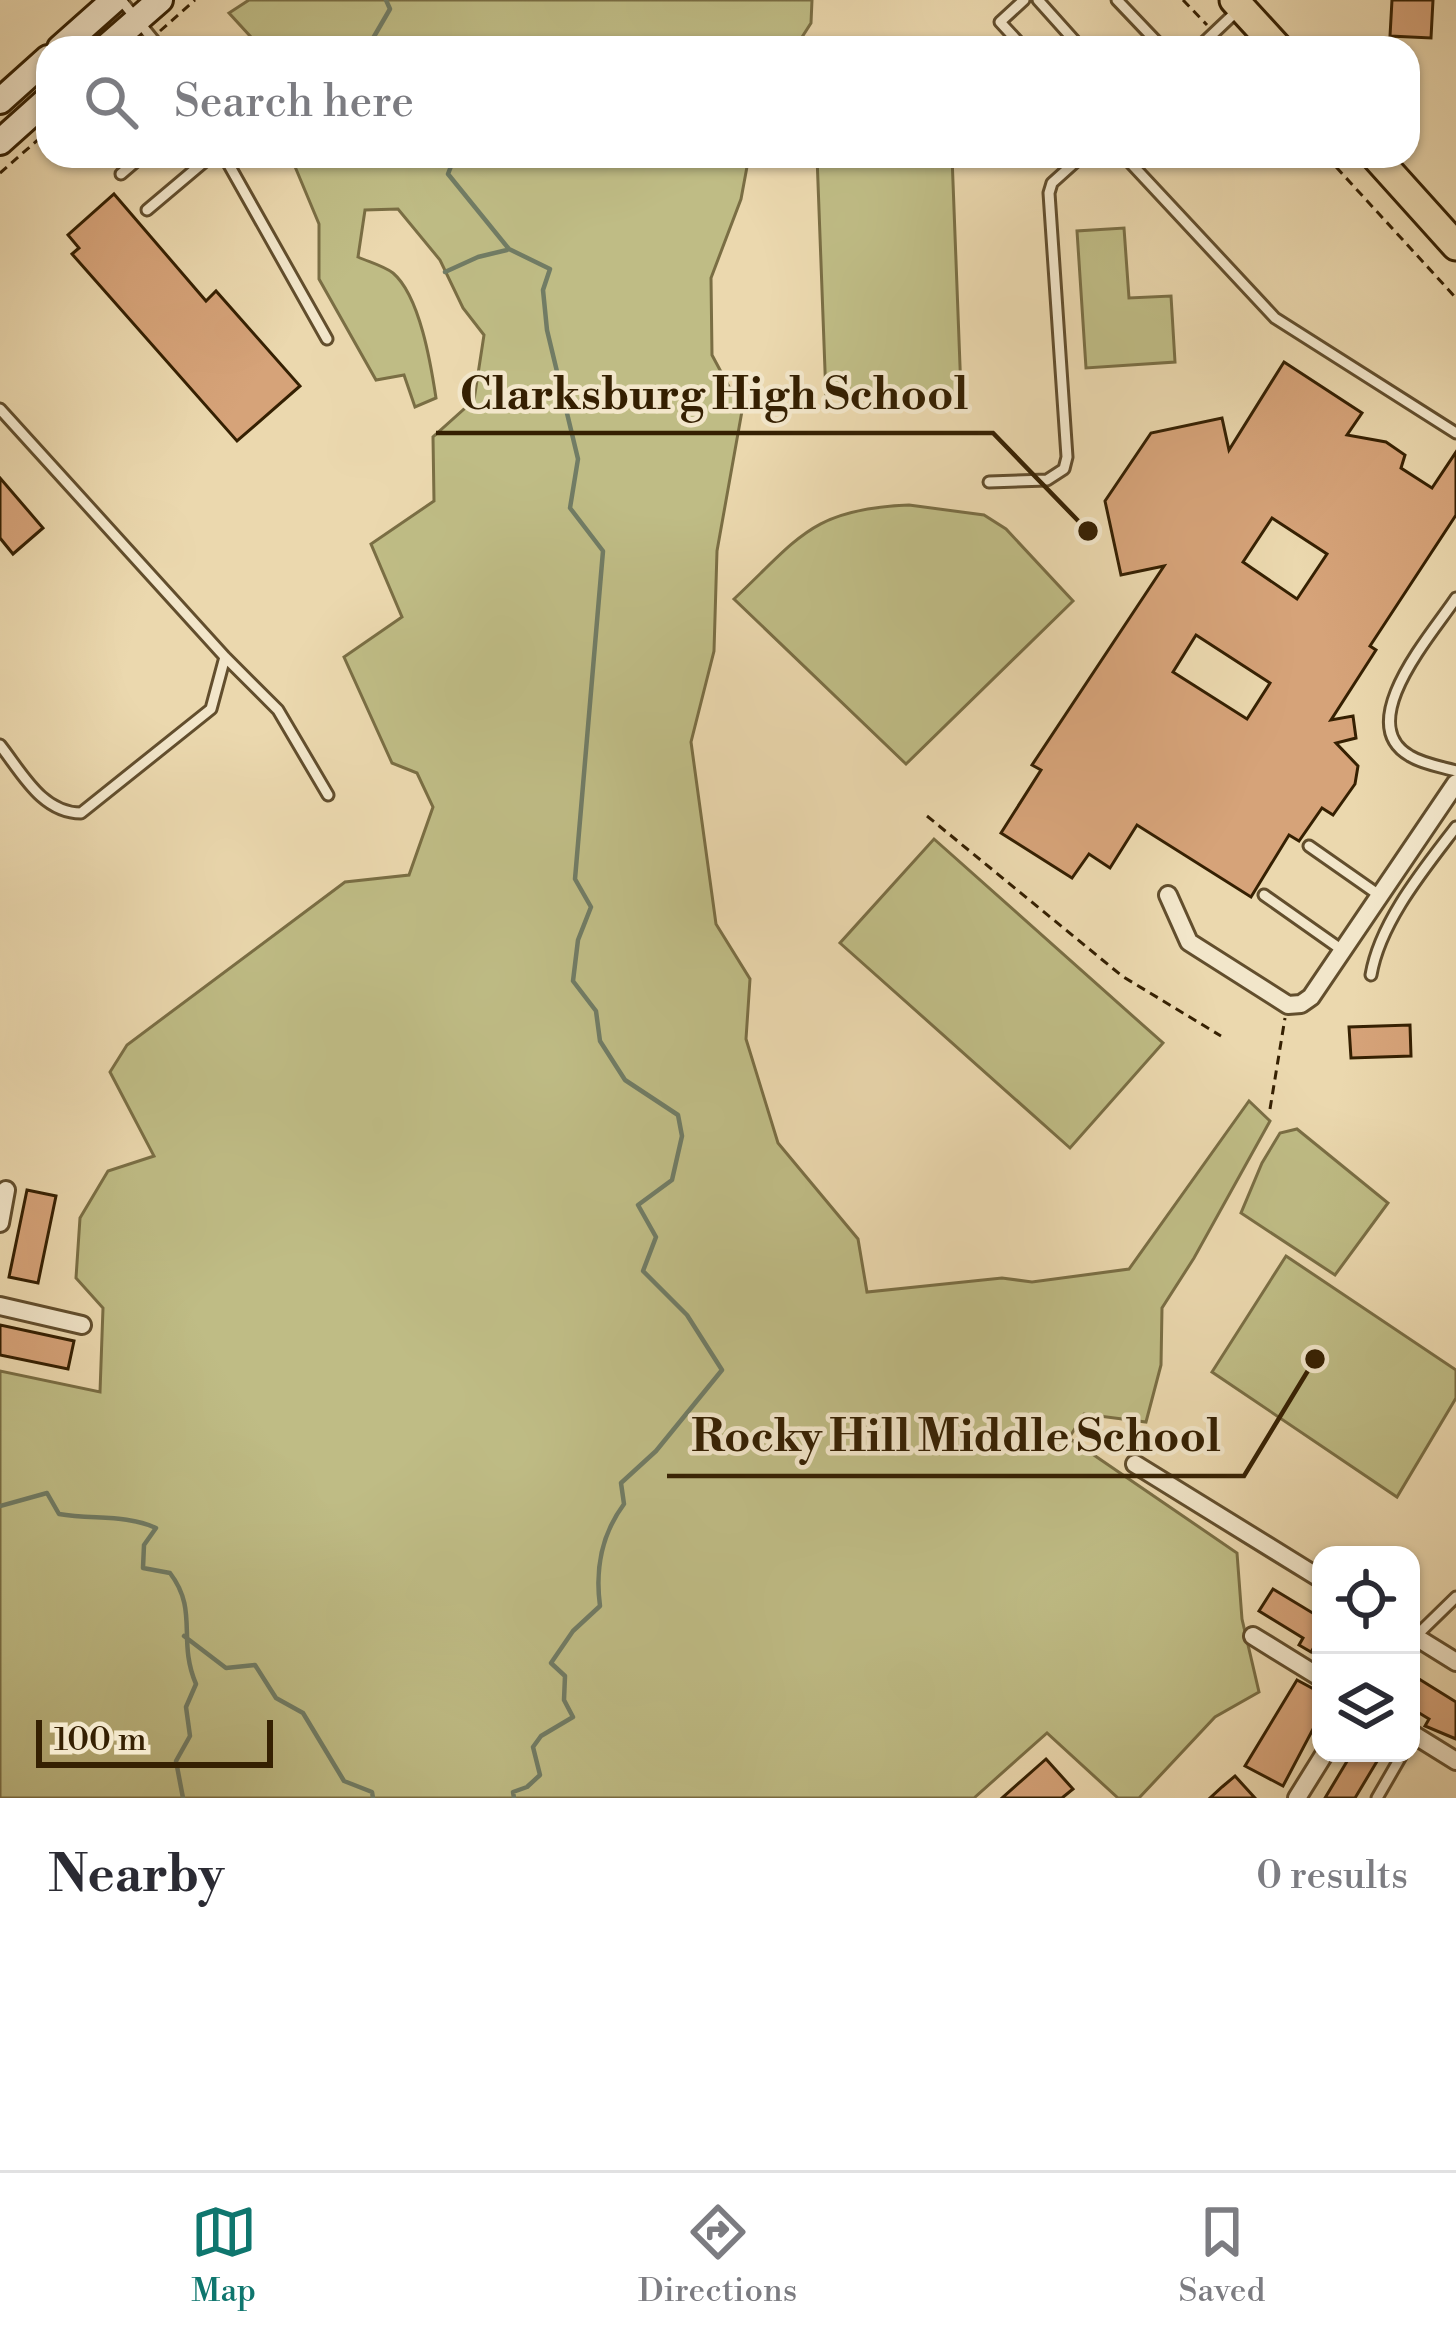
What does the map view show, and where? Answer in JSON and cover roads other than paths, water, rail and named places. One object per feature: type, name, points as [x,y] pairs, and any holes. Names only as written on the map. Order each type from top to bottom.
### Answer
[{"type":"main road","points":[[1242,2],[1269,36]]},
{"type":"main road","points":[[1386,168],[1456,246]]},
{"type":"street","points":[[94,36],[137,21],[160,0]]},
{"type":"street","points":[[0,101],[36,69]]},
{"type":"street","points":[[0,142],[36,110]]},
{"type":"street","points":[[1168,895],[1189,942],[1288,1005],[1301,1004],[1311,997],[1456,783]]},
{"type":"street","points":[[0,1223],[6,1190]]},
{"type":"street","points":[[0,1306],[82,1325]]},
{"type":"street","points":[[1135,1465],[1312,1573]]},
{"type":"street","points":[[1252,1636],[1312,1673]]},
{"type":"street","points":[[1420,1639],[1456,1662]]},
{"type":"street","points":[[1420,1740],[1456,1761]]},
{"type":"street","points":[[1297,1798],[1319,1762]]},
{"type":"lane","points":[[1013,36],[1000,22],[1024,0]]},
{"type":"lane","points":[[1038,0],[1070,36]]},
{"type":"lane","points":[[1118,0],[1151,36]]},
{"type":"lane","points":[[1209,36],[1242,2]]},
{"type":"lane","points":[[121,174],[128,168]]},
{"type":"lane","points":[[147,210],[197,168]]},
{"type":"lane","points":[[231,168],[327,339]]},
{"type":"lane","points":[[989,482],[1047,480],[1064,469],[1067,457],[1049,193],[1052,183],[1069,168]]},
{"type":"lane","points":[[1135,168],[1275,317],[1456,433]]},
{"type":"lane","points":[[0,409],[278,710],[328,794]]},
{"type":"lane","points":[[1456,598],[1396,688],[1388,721],[1394,740],[1408,755],[1456,771]]},
{"type":"lane","points":[[0,745],[48,805],[63,813],[81,813],[211,709],[225,657]]},
{"type":"lane","points":[[1372,975],[1375,954],[1396,915],[1456,827]]},
{"type":"lane","points":[[1310,846],[1379,895]]},
{"type":"lane","points":[[1264,895],[1342,950]]},
{"type":"lane","points":[[1420,1629],[1455,1599]]},
{"type":"lane","points":[[1377,1798],[1398,1762]]},
{"type":"waterway","points":[[374,36],[390,9],[386,0]]},
{"type":"waterway","points":[[450,168],[448,174],[509,249],[550,269],[543,290],[547,330],[578,459],[570,508],[603,551],[575,879],[591,907],[578,940],[573,981],[596,1011],[600,1041],[625,1080],[678,1115],[682,1136],[672,1180],[638,1205],[656,1237],[643,1271],[687,1315],[722,1370],[656,1451],[621,1483],[624,1504],[602,1553],[600,1606],[573,1631],[551,1663],[565,1676],[564,1700],[573,1717],[541,1736],[533,1747],[540,1775],[513,1792],[514,1798]]},
{"type":"waterway","points":[[445,272],[507,250]]},
{"type":"waterway","points":[[0,1506],[47,1493],[59,1514],[121,1519],[156,1528],[144,1545],[143,1568],[170,1573],[179,1587],[196,1684],[186,1707],[190,1736],[176,1761],[183,1798]]},
{"type":"waterway","points":[[184,1636],[226,1668],[255,1665],[276,1698],[303,1713],[344,1781],[372,1792],[373,1798]]},
{"type":"place","name":"Clarksburg High School","points":[[1088,531]]},
{"type":"place","name":"Rocky Hill Middle School","points":[[1315,1359]]}]
